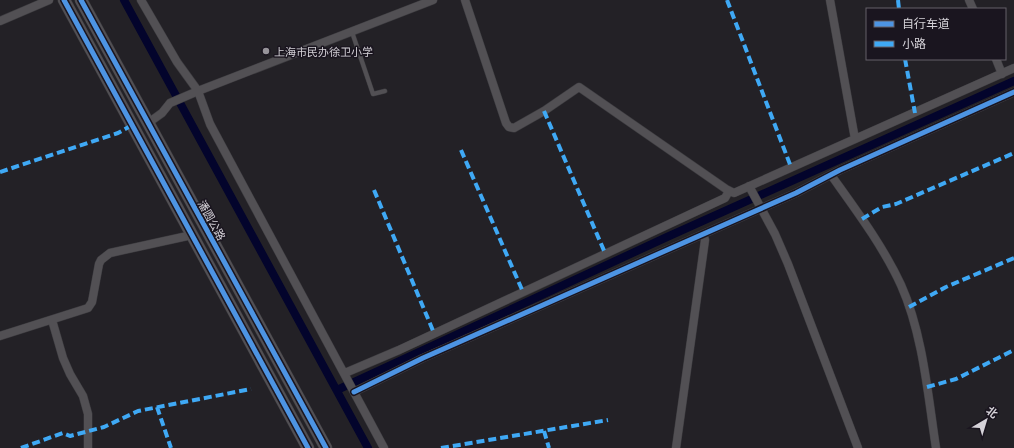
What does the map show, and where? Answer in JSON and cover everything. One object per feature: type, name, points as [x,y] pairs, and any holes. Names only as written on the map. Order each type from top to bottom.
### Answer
[{"type":"main road","points":[[64,0],[308,448]]},
{"type":"main road","name":"潘圆公路","points":[[81,0],[253,316],[291,380],[326,448]]},
{"type":"street","points":[[0,21],[49,0]]},
{"type":"street","points":[[141,0],[196,93],[210,124],[384,448]]},
{"type":"street","points":[[148,122],[162,113],[170,104],[433,0]]},
{"type":"street","points":[[465,0],[506,123],[509,127],[514,128],[544,111],[579,87],[734,193],[750,188],[1014,68]]},
{"type":"street","points":[[830,0],[856,139]]},
{"type":"street","points":[[996,60],[1002,74]]},
{"type":"street","points":[[354,390],[703,234],[1014,92]]},
{"type":"street","points":[[831,175],[862,219],[901,285],[917,335],[936,448]]},
{"type":"street","points":[[750,188],[788,264],[858,448]]},
{"type":"street","points":[[346,375],[725,198],[729,191]]},
{"type":"street","points":[[676,448],[705,240],[703,234]]},
{"type":"street","points":[[0,336],[88,308],[92,302],[100,260],[110,253],[192,236]]},
{"type":"street","points":[[52,320],[63,358],[70,374],[83,396],[88,414],[88,448]]},
{"type":"lane","points":[[352,32],[373,94],[385,91]]},
{"type":"waterway","points":[[124,0],[368,448]]},
{"type":"waterway","points":[[337,390],[667,237],[1014,81]]},
{"type":"marked path","points":[[727,0],[791,167]]},
{"type":"marked path","points":[[898,0],[899,8]]},
{"type":"marked path","points":[[905,60],[915,113]]},
{"type":"marked path","points":[[544,111],[605,253]]},
{"type":"marked path","points":[[0,172],[118,133],[132,125]]},
{"type":"marked path","points":[[461,150],[523,292]]},
{"type":"marked path","points":[[862,219],[882,207],[896,204],[1014,153]]},
{"type":"marked path","points":[[374,190],[434,333]]},
{"type":"marked path","points":[[909,307],[946,287],[1014,258]]},
{"type":"marked path","points":[[927,387],[956,379],[1014,350]]},
{"type":"marked path","points":[[21,448],[63,433],[70,436],[104,427],[138,411],[251,389]]},
{"type":"marked path","points":[[157,407],[171,448]]},
{"type":"marked path","points":[[441,448],[608,420]]},
{"type":"marked path","points":[[544,431],[549,448]]},
{"type":"cycle path","points":[[64,0],[308,448]]},
{"type":"cycle path","points":[[81,0],[326,448]]},
{"type":"cycle path","points":[[354,392],[423,358],[796,193],[840,170],[1014,92]]},
{"type":"place","name":"上海市民办徐卫小学","points":[[266,51]]}]
